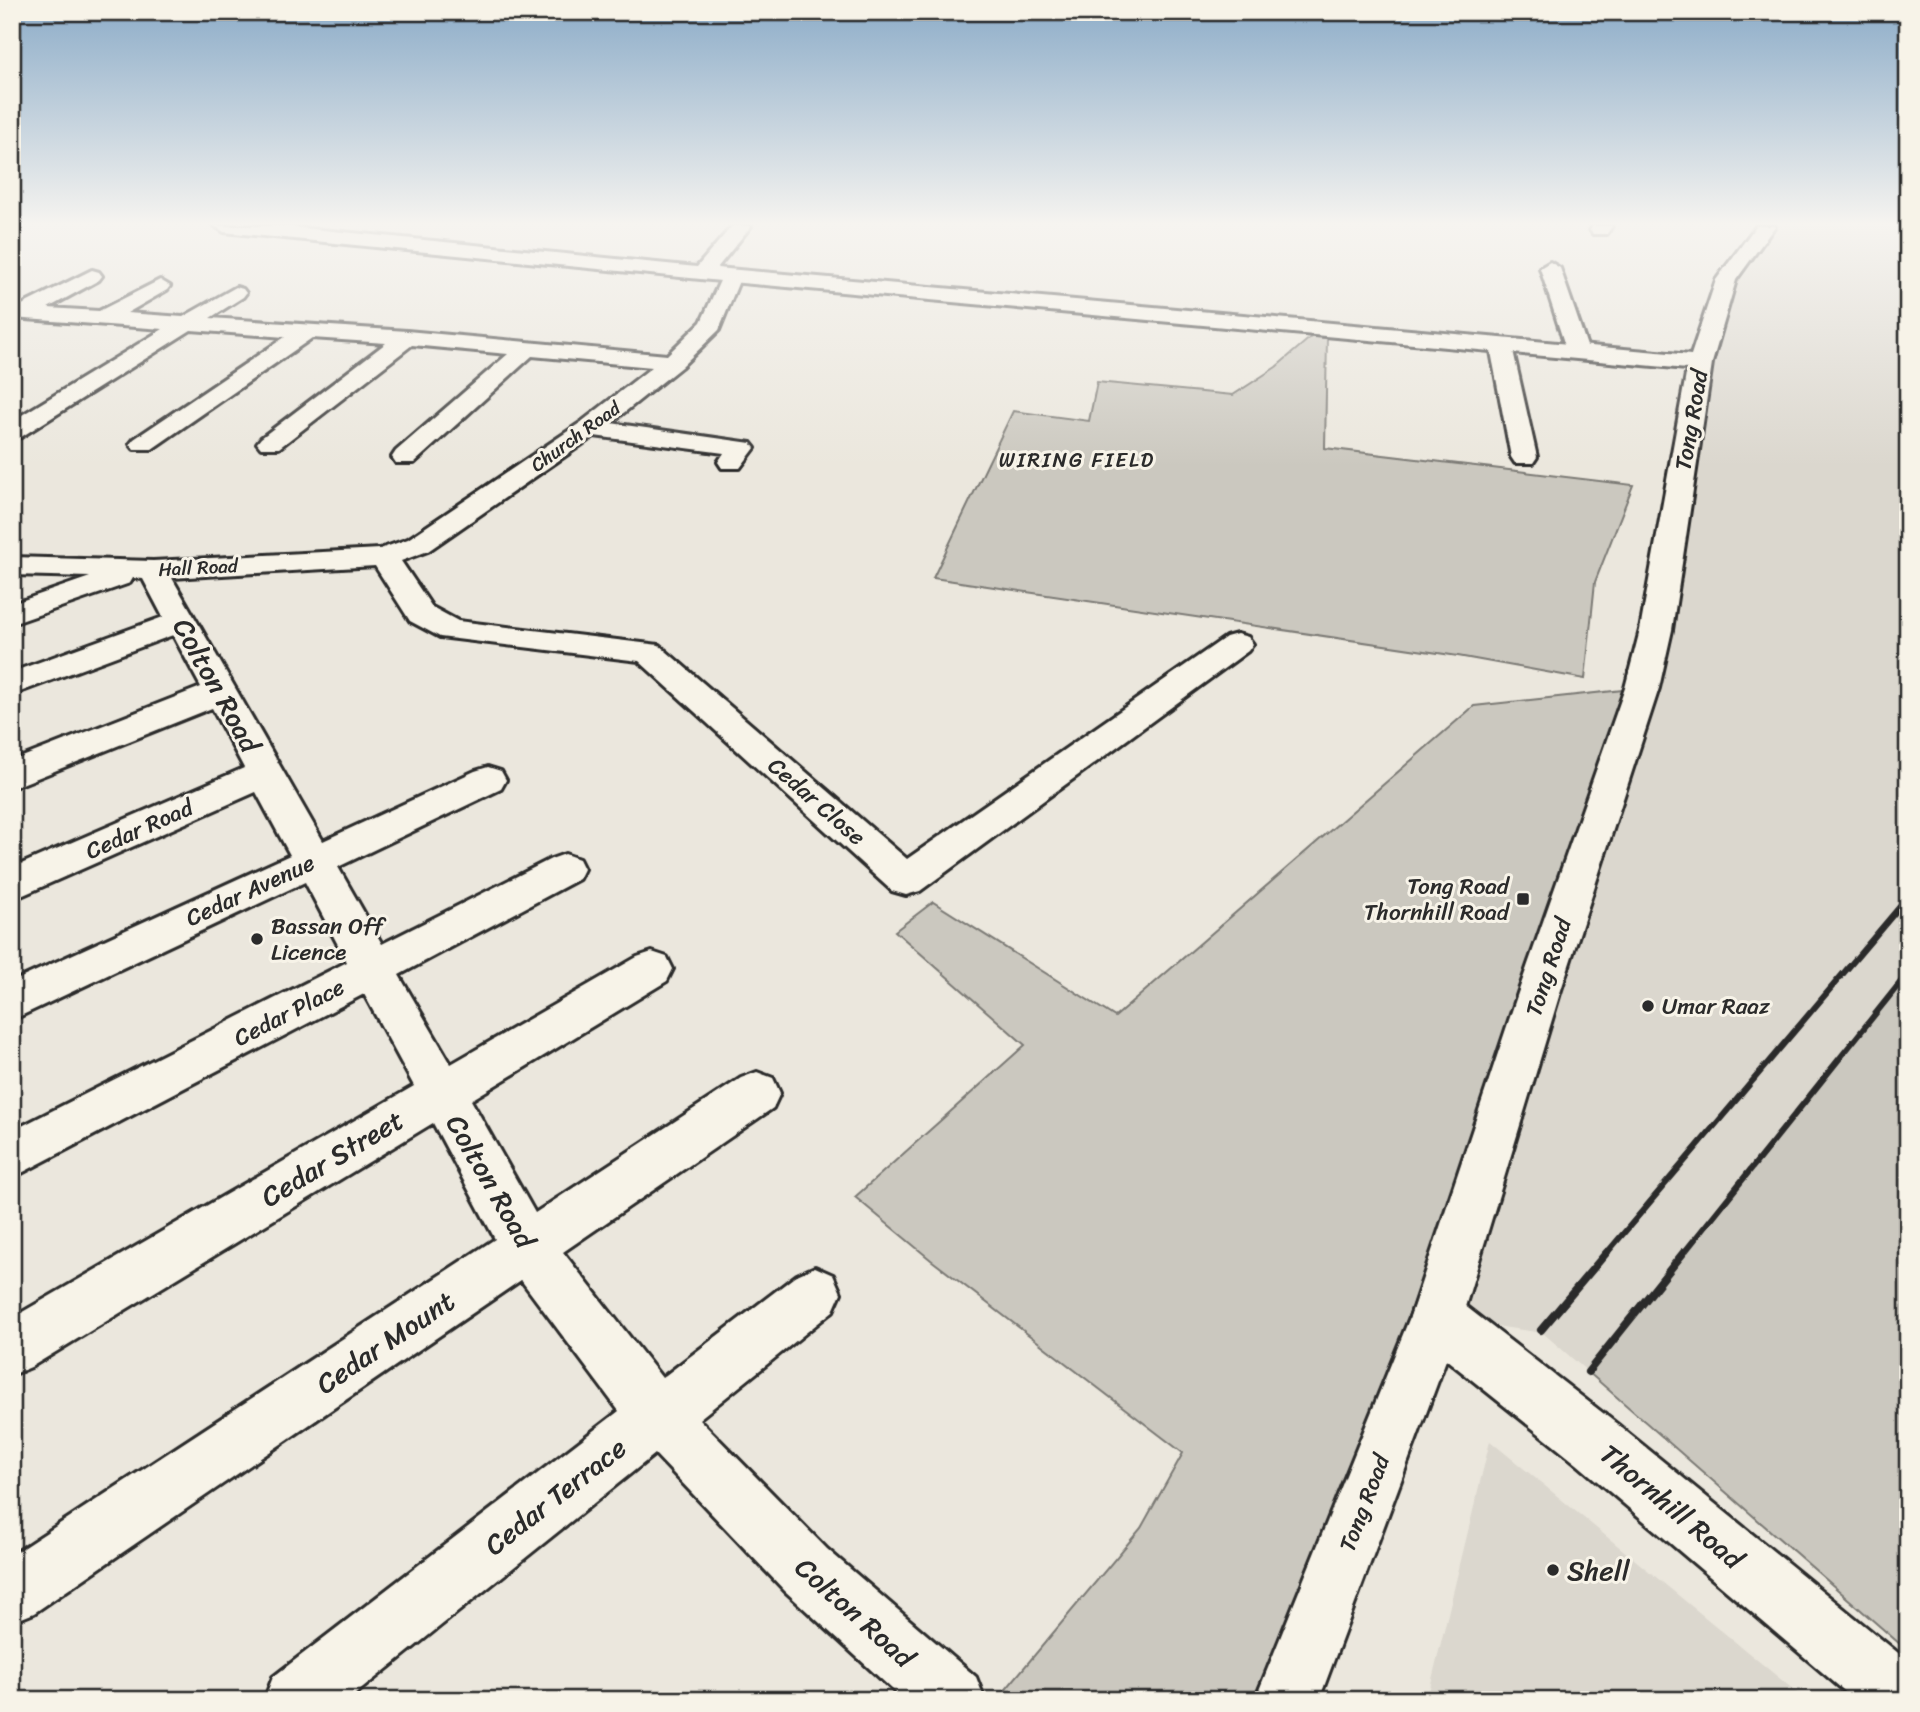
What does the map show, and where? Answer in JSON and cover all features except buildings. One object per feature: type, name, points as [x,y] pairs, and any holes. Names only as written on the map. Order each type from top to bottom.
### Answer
[{"type":"street","points":[[103,318],[125,306]]},
{"type":"street","points":[[12,432],[215,306]]},
{"type":"street","name":"Church Road","points":[[384,557],[418,545],[442,531],[589,428],[673,362],[711,326],[719,306]]},
{"type":"street","points":[[1060,306],[1700,363]]},
{"type":"street","points":[[1563,306],[1578,352]]},
{"type":"street","name":"Tong Road","points":[[1287,1700],[1436,1317],[1539,993],[1642,688],[1656,630],[1700,363],[1718,306]]},
{"type":"street","points":[[18,312],[407,338],[673,362]]},
{"type":"street","points":[[143,444],[308,331]]},
{"type":"street","points":[[270,443],[407,338]]},
{"type":"street","points":[[1501,346],[1524,457]]},
{"type":"street","points":[[405,457],[528,348]]},
{"type":"street","points":[[589,428],[742,448],[731,462]]},
{"type":"street","name":"Hall Road","points":[[12,566],[147,570],[384,557]]},
{"type":"street","name":"Cedar Close","points":[[384,557],[421,614],[451,630],[648,652],[906,880],[1237,644]]},
{"type":"street","points":[[12,615],[147,570]]},
{"type":"street","name":"Colton Road","points":[[147,570],[181,621],[527,1247],[657,1416],[806,1570],[953,1700]]},
{"type":"street","points":[[12,684],[181,621]]},
{"type":"street","points":[[12,775],[220,692]]},
{"type":"street","name":"Cedar Road","points":[[12,885],[265,773]]},
{"type":"street","name":"Cedar Avenue","points":[[12,1002],[488,779]]},
{"type":"street","name":"Cedar Place","points":[[12,1156],[565,869]]},
{"type":"street","name":"Cedar Street","points":[[12,1348],[652,969]]},
{"type":"street","name":"Cedar Mount","points":[[12,1591],[757,1093]]},
{"type":"street","name":"Cedar Terrace","points":[[296,1700],[815,1293]]},
{"type":"street","name":"Thornhill Road","points":[[1436,1317],[1597,1444],[1905,1700]]},
{"type":"shaded area","points":[[1721,306],[1908,306],[1908,973],[1588,1372],[1543,1333],[1436,1317],[1656,630]]},
{"type":"shaded area","points":[[1312,336],[1327,338],[1325,448],[1633,485],[1595,582],[1585,679],[1458,656],[933,578],[1013,411],[1089,421],[1097,382],[1233,395],[1276,367]]},
{"type":"shaded area","points":[[1642,688],[1287,1700],[997,1700],[1141,1528],[1183,1453],[931,1260],[855,1197],[1025,1045],[895,931],[933,902],[1115,1017],[1474,706]]},
{"type":"shaded area","points":[[1908,973],[1908,1651],[1588,1372]]},
{"type":"shaded area","name":"Shell","points":[[1490,1441],[1806,1700],[1427,1700]]},
{"type":"railway","points":[[1606,1254],[1908,897]]},
{"type":"railway","points":[[1683,1254],[1908,973]]},
{"type":"railway","points":[[1541,1330],[1607,1252]]},
{"type":"railway","points":[[1588,1372],[1684,1252]]},
{"type":"place","name":"Tong Road Thornhill Road","points":[[1523,899]]},
{"type":"place","name":"Bassan Off Licence","points":[[257,939]]},
{"type":"place","name":"Umar Raaz","points":[[1648,1006]]},
{"type":"place","name":"Shell","points":[[1553,1570]]},
{"type":"district","name":"WIRING FIELD","points":[[1077,460]]}]
